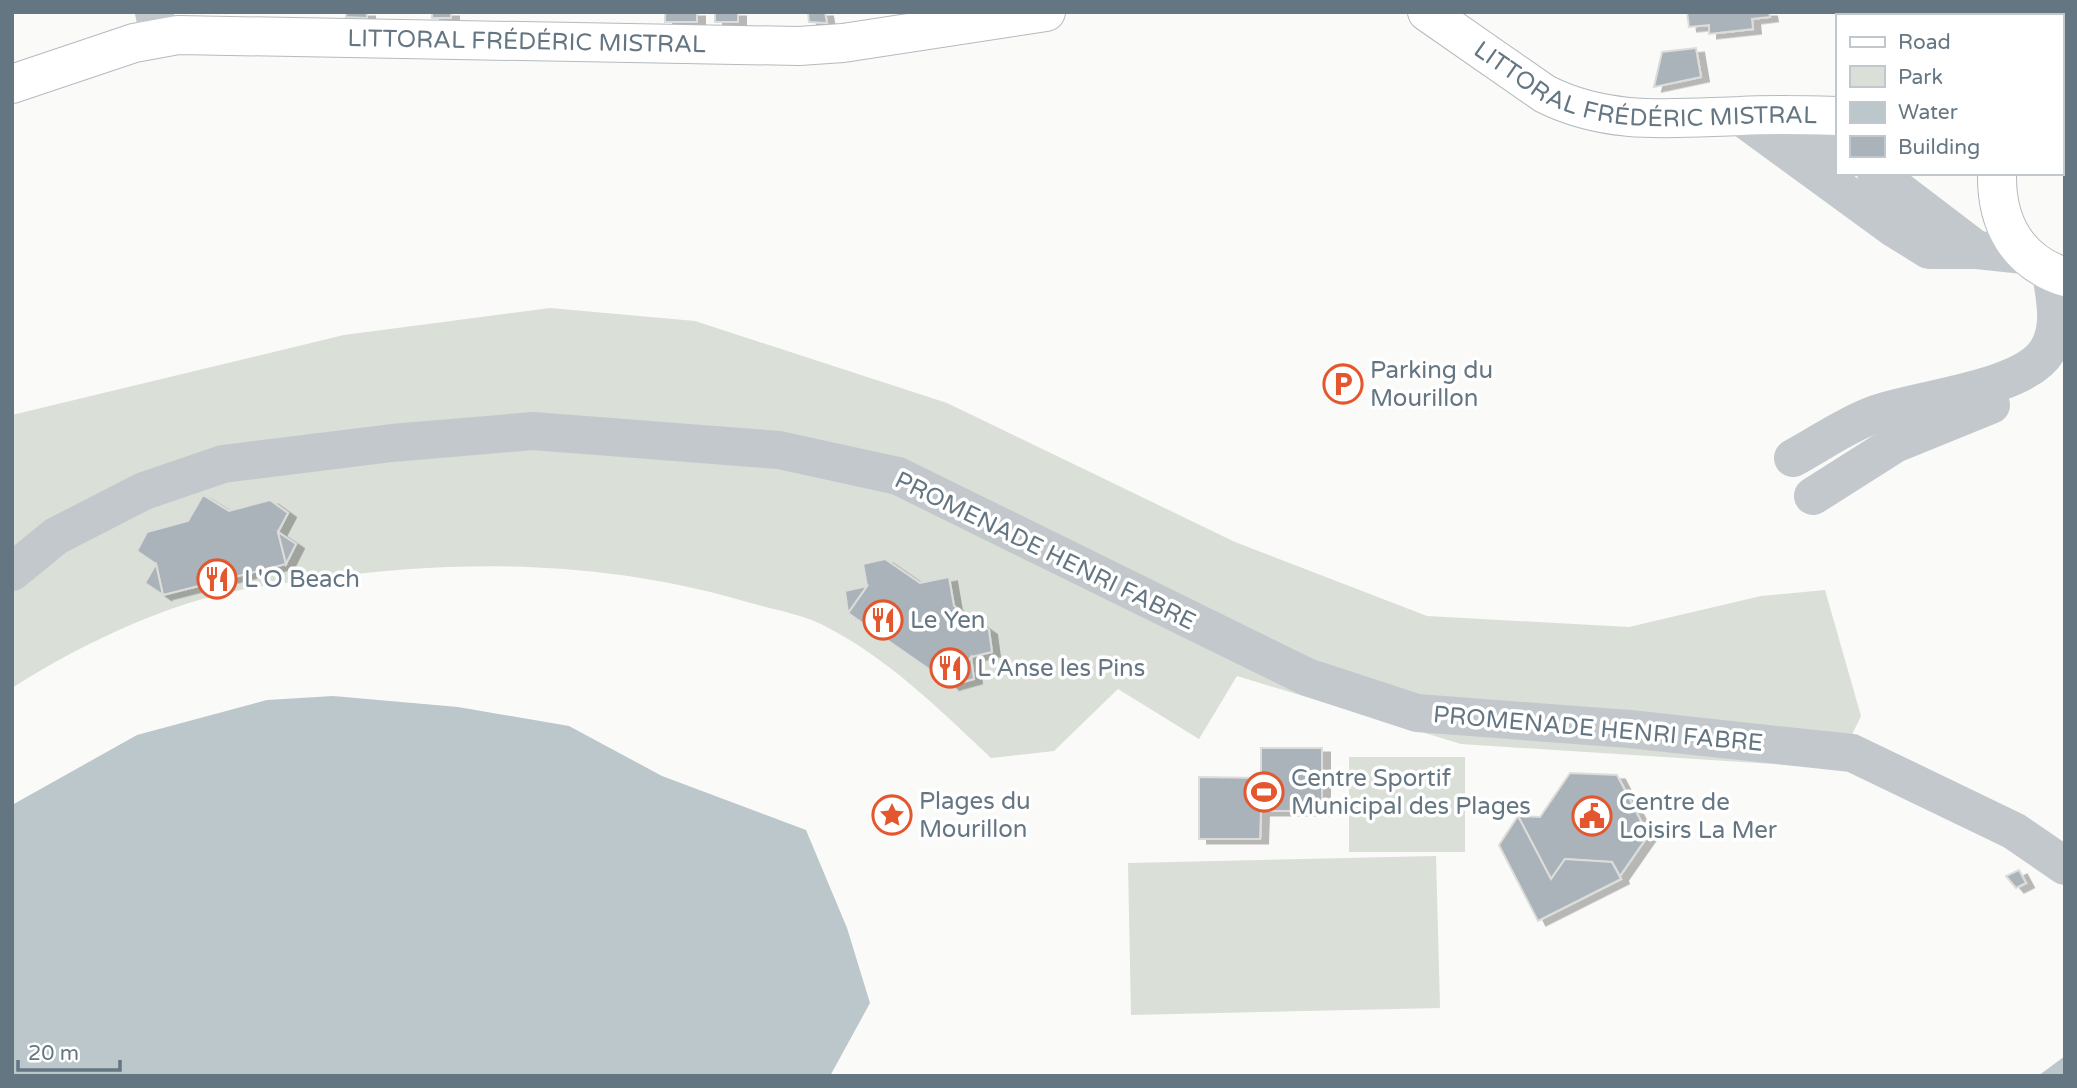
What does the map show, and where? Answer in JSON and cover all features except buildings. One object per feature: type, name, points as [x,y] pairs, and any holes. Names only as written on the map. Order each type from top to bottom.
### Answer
[{"type":"main road","name":"LITTORAL FRÉDÉRIC MISTRAL","points":[[1427,12],[1517,76],[1563,103],[1605,116],[1633,120],[1793,114],[1836,116]]},
{"type":"main road","name":"LITTORAL FRÉDÉRIC MISTRAL","points":[[12,84],[156,25],[200,24],[799,46],[843,43],[1030,13]]},
{"type":"main road","points":[[1997,175],[2001,217],[2010,238],[2047,268]]},
{"type":"street","points":[[2063,99],[2065,86]]},
{"type":"street","points":[[1793,114],[1836,145]]},
{"type":"street","points":[[1740,116],[1892,227],[1929,250],[1977,250],[2047,268],[2057,312],[2055,336],[2046,354],[2026,370],[1982,387],[1873,415],[1793,458]]},
{"type":"street","points":[[1879,175],[1977,250]]},
{"type":"street","points":[[1813,496],[1895,444],[2012,396],[2054,371],[2065,356]]},
{"type":"street","name":"PROMENADE HENRI FABRE","points":[[12,572],[56,536],[144,491],[223,464],[382,444],[533,431],[779,450],[898,476],[1307,677],[1417,713],[1629,729],[1852,753],[2014,831],[2065,866]]},
{"type":"green space","points":[[550,308],[695,321],[947,403],[1235,542],[1427,616],[1629,627],[1761,596],[1825,590],[1861,716],[1836,768],[1461,744],[1237,676],[1199,739],[1118,689],[1054,751],[991,758],[890,668],[845,637],[812,620],[689,587],[637,577],[534,567],[481,566],[376,572],[277,584],[214,596],[127,627],[55,662],[12,688],[12,415],[344,335]]},
{"type":"green space","points":[[1349,757],[1465,757],[1465,852],[1349,852]]},
{"type":"green space","points":[[1436,856],[1440,1008],[1131,1015],[1128,863]]},
{"type":"water","points":[[333,696],[458,707],[569,726],[662,776],[806,830],[847,928],[870,1003],[830,1076],[12,1076],[12,805],[137,735],[267,700]]},
{"type":"water","points":[[2065,1056],[2065,1076],[2038,1076]]},
{"type":"place","name":"Parking du Mourillon","points":[[1343,384]]},
{"type":"place","name":"L'O Beach","points":[[217,579]]},
{"type":"place","name":"Le Yen","points":[[883,620]]},
{"type":"place","name":"L'Anse les Pins","points":[[950,668]]},
{"type":"place","name":"Centre Sportif Municipal des Plages","points":[[1264,792]]},
{"type":"place","name":"Plages du Mourillon","points":[[892,815]]},
{"type":"place","name":"Centre de Loisirs La Mer","points":[[1592,816]]}]
